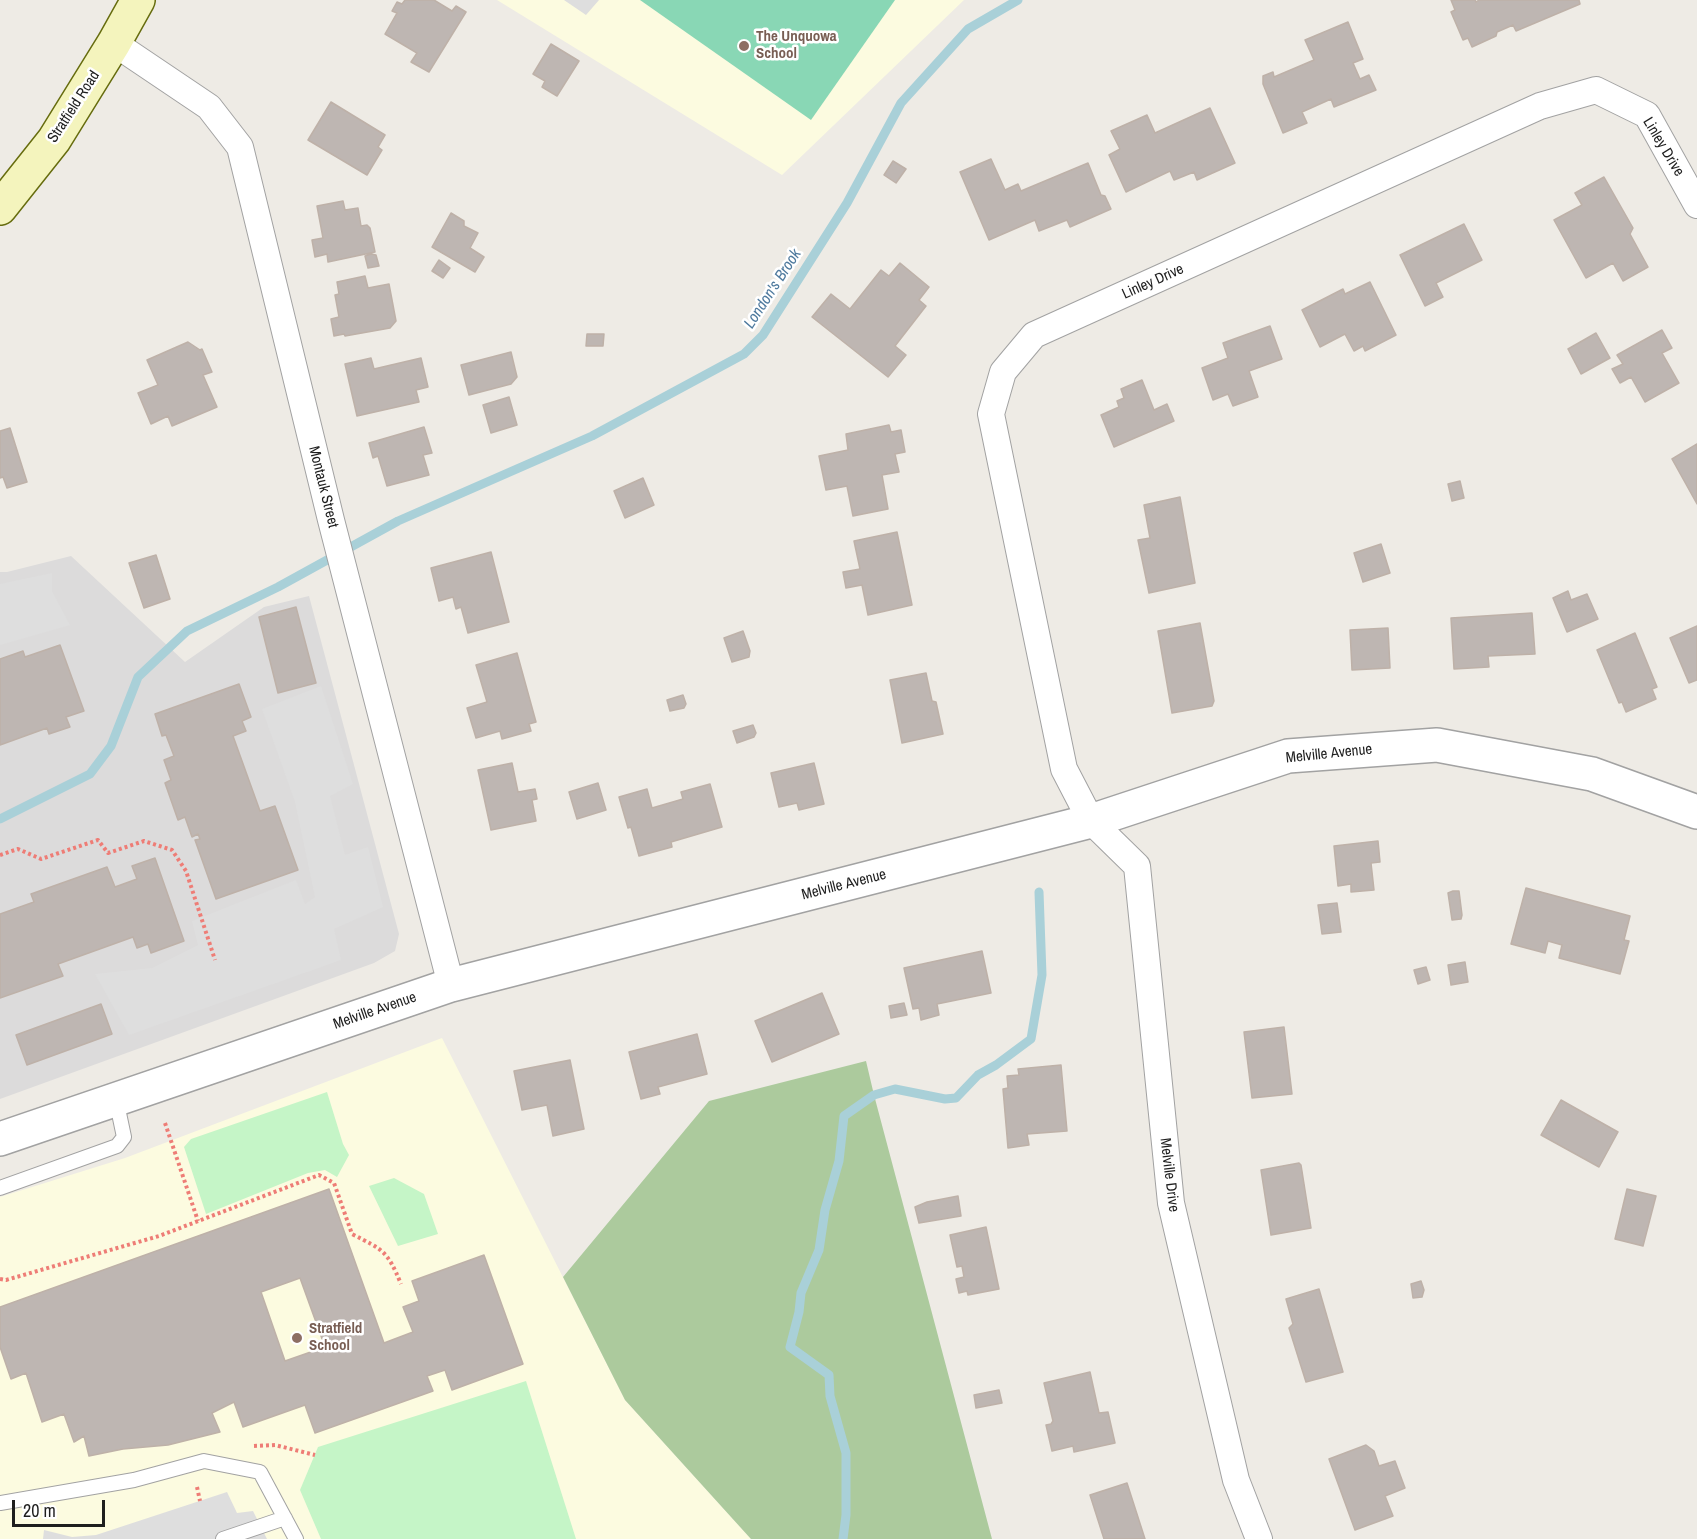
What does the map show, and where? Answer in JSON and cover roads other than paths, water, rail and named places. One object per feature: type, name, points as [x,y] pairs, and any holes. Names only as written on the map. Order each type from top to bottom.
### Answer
[{"type":"main road","name":"Stratfield Road","points":[[0,208],[54,140],[138,0]]},
{"type":"street","name":"Montauk Street","points":[[114,43],[209,107],[240,147],[331,519],[451,985]]},
{"type":"street","name":"Linley Drive","points":[[1091,821],[1064,769],[991,414],[1003,372],[1034,335],[1540,106],[1596,90],[1647,115],[1697,205]]},
{"type":"street","name":"Melville Avenue","points":[[0,1139],[451,985],[1091,821],[1288,756],[1437,745],[1592,774],[1697,812]]},
{"type":"street","name":"Melville Drive","points":[[1091,821],[1137,866],[1171,1203],[1236,1480],[1259,1539]]},
{"type":"lane","points":[[0,1188],[117,1146],[124,1137],[116,1099]]},
{"type":"lane","points":[[0,1503],[134,1480],[204,1461],[260,1472],[296,1539]]},
{"type":"lane","points":[[223,1539],[285,1518]]},
{"type":"waterway","name":"London's Brook","points":[[0,819],[90,774],[111,746],[138,677],[187,631],[278,587],[398,521],[592,436],[744,354],[763,335],[847,203],[901,103],[968,29],[1018,0]]},
{"type":"waterway","points":[[843,1539],[846,1515],[846,1453],[830,1396],[829,1375],[790,1347],[799,1312],[801,1293],[819,1250],[825,1210],[839,1161],[844,1116],[874,1095],[895,1089],[945,1099],[956,1098],[978,1075],[996,1065],[1031,1039],[1042,975],[1039,892]]},
{"type":"place","name":"The Unquowa School","points":[[744,46]]},
{"type":"place","name":"Stratfield School","points":[[297,1338]]}]
